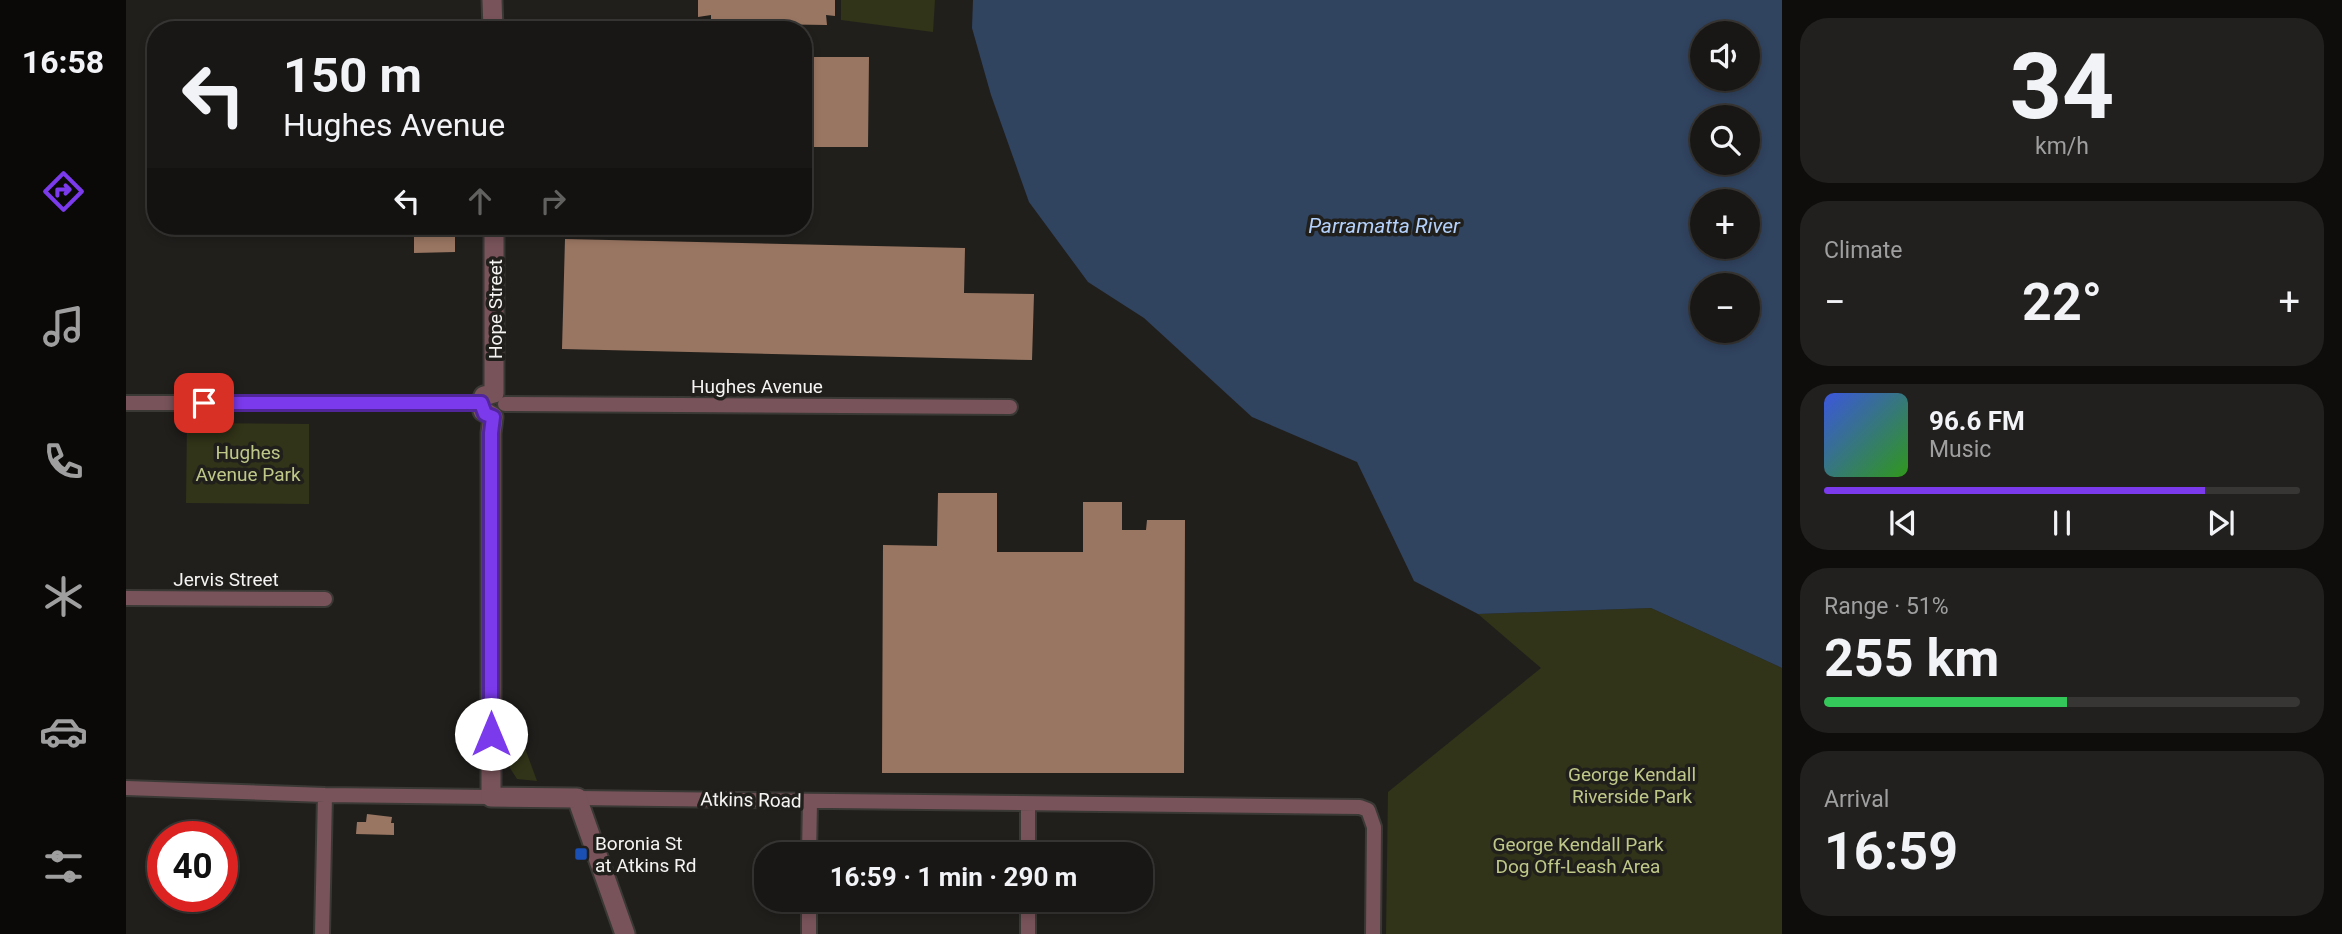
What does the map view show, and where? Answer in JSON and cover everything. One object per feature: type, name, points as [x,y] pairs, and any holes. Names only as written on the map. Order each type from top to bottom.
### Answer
[{"type":"street","points":[[492,0],[493,21]]},
{"type":"street","name":"Hope Street","points":[[491,797],[494,235]]},
{"type":"street","name":"Hughes Avenue","points":[[126,403],[1010,407]]},
{"type":"street","name":"Jervis Street","points":[[126,598],[325,599]]},
{"type":"street","name":"Atkins Road","points":[[126,789],[325,795],[1360,807],[1368,810],[1374,827],[1373,934]]},
{"type":"street","points":[[322,934],[325,795]]},
{"type":"street","points":[[577,798],[625,934]]},
{"type":"street","points":[[809,842],[810,801]]},
{"type":"street","points":[[1028,804],[1028,842]]},
{"type":"street","points":[[809,912],[809,934]]},
{"type":"street","points":[[1028,912],[1028,934]]},
{"type":"green space","points":[[841,0],[935,0],[933,32],[841,20]]},
{"type":"green space","name":"Hughes Avenue Park","points":[[187,423],[309,424],[309,504],[186,503]]},
{"type":"green space","name":"George Kendall Riverside Park","points":[[1651,608],[1782,668],[1782,934],[1386,934],[1388,792],[1541,668],[1478,614]]},
{"type":"green space","points":[[511,710],[537,781],[517,779],[510,768]]},
{"type":"water","name":"Parramatta River","points":[[973,0],[1782,0],[1782,668],[1651,608],[1478,614],[1414,581],[1357,462],[1252,417],[1144,318],[1088,282],[1029,202],[991,95],[972,28]]},
{"type":"building","points":[[698,0],[835,0],[835,16],[826,15],[827,25],[812,25],[812,21],[711,21],[711,15],[698,17]]},
{"type":"building","points":[[812,57],[869,57],[868,147],[812,147]]},
{"type":"building","points":[[414,235],[455,235],[455,252],[414,253]]},
{"type":"building","points":[[565,239],[965,248],[964,293],[1034,294],[1032,360],[562,349]]},
{"type":"building","points":[[938,493],[997,493],[997,552],[1083,552],[1083,502],[1122,502],[1122,530],[1146,530],[1147,520],[1185,520],[1184,773],[882,773],[883,545],[937,546]]},
{"type":"building","points":[[367,814],[392,817],[394,835],[356,834],[357,822],[366,822]]},
{"type":"place","name":"Boronia St at Atkins Rd","points":[[581,854]]},
{"type":"route","points":[[204,403],[481,403],[485,414],[493,417],[491,734]]},
{"type":"park label","name":"George Kendall Park Dog Off-Leash Area","points":[[1578,855]]}]
